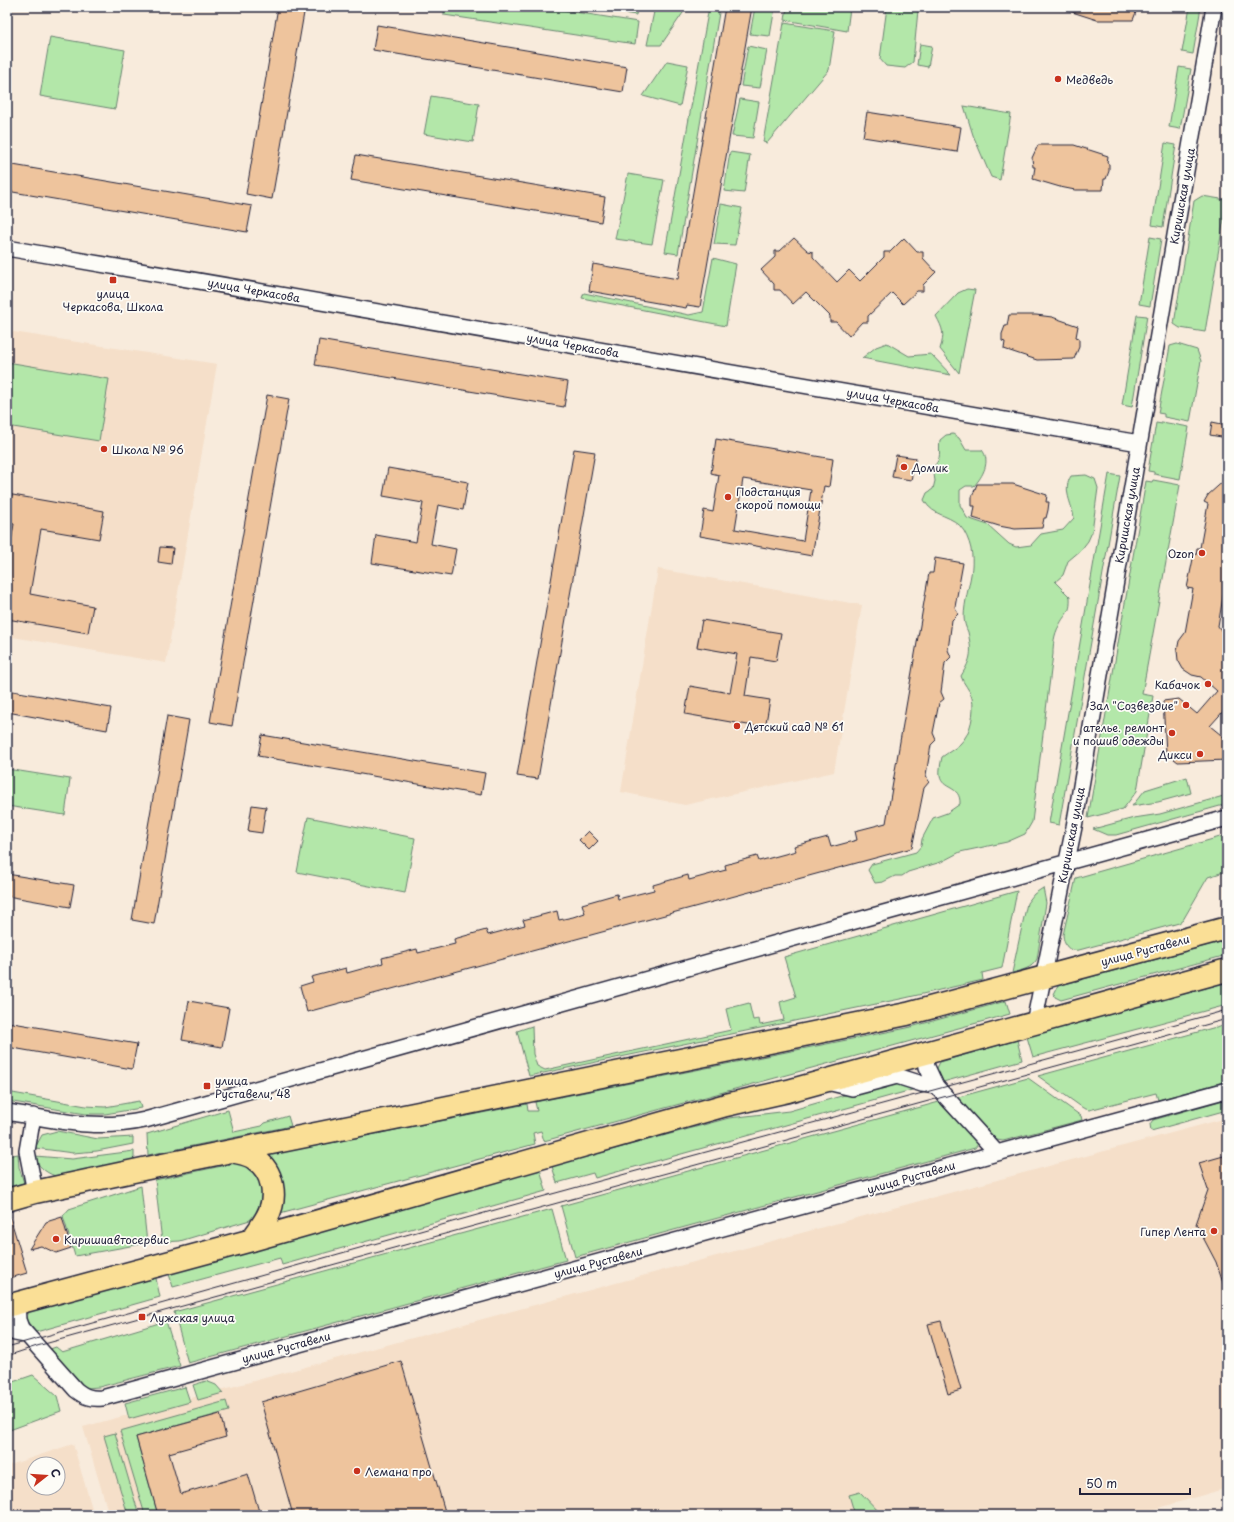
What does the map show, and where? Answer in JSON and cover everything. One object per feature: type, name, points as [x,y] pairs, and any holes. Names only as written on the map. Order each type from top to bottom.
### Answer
[{"type":"main road","name":"улица Руставели","points":[[7,1200],[35,1192],[232,1151],[906,1014],[1227,928]]},
{"type":"main road","name":"улица Руставели","points":[[12,1304],[252,1240],[726,1105],[825,1081],[1227,970]]},
{"type":"main road","points":[[232,1151],[254,1158],[263,1166],[271,1180],[273,1192],[272,1204],[268,1216],[252,1240]]},
{"type":"street","name":"Киришская улица","points":[[1034,1023],[1075,819],[1214,7]]},
{"type":"street","name":"улица Черкасова","points":[[7,248],[1139,443]]},
{"type":"street","points":[[7,1112],[103,1126],[122,1125],[145,1120],[1227,818]]},
{"type":"street","points":[[925,1054],[927,1067],[936,1086],[997,1152]]},
{"type":"street","points":[[825,1081],[852,1088],[897,1076],[922,1084],[936,1086]]},
{"type":"street","name":"улица Руставели","points":[[12,1304],[26,1335],[76,1390],[82,1395],[92,1399],[102,1398],[1227,1090]]},
{"type":"street","points":[[33,1116],[27,1151],[35,1192]]},
{"type":"street","points":[[7,1328],[15,1333],[26,1335]]},
{"type":"shaded area","name":"Школа № 96","points":[[7,331],[217,364],[166,663],[7,636]]},
{"type":"shaded area","name":"Детский сад № 61","points":[[658,569],[862,605],[834,772],[685,805],[621,792]]},
{"type":"shaded area","points":[[1227,1118],[1227,1488],[1135,1515],[109,1515],[83,1427]]},
{"type":"shaded area","points":[[73,1444],[94,1515],[7,1515],[7,1466],[26,1460],[26,1496],[66,1496],[66,1456],[37,1456]]},
{"type":"green space","points":[[444,7],[543,7],[638,22],[635,44],[444,15]]},
{"type":"green space","points":[[584,7],[637,7],[636,15]]},
{"type":"green space","points":[[655,7],[687,7],[661,45],[647,45]]},
{"type":"green space","points":[[709,7],[720,7],[678,254],[665,252]]},
{"type":"green space","points":[[755,7],[775,7],[770,36],[750,34]]},
{"type":"green space","points":[[787,7],[850,8],[847,31],[785,20]]},
{"type":"green space","points":[[887,7],[916,7],[918,10],[913,62],[905,68],[886,66],[880,59]]},
{"type":"green space","points":[[1190,7],[1201,7],[1193,54],[1182,52]]},
{"type":"green space","points":[[784,23],[835,31],[829,70],[767,143],[763,142]]},
{"type":"green space","points":[[50,37],[125,50],[115,109],[40,96]]},
{"type":"green space","points":[[920,44],[932,46],[928,67],[917,65]]},
{"type":"green space","points":[[748,46],[767,50],[760,88],[741,86]]},
{"type":"green space","points":[[667,61],[688,65],[680,106],[643,96]]},
{"type":"green space","points":[[1179,67],[1191,69],[1180,129],[1169,127]]},
{"type":"green space","points":[[431,96],[479,104],[473,142],[424,134]]},
{"type":"green space","points":[[740,99],[759,102],[753,138],[732,136]]},
{"type":"green space","points":[[964,106],[1011,114],[1000,180],[991,177],[973,135]]},
{"type":"green space","points":[[1165,143],[1176,145],[1163,227],[1152,225]]},
{"type":"green space","points":[[730,152],[750,155],[744,193],[724,191]]},
{"type":"green space","points":[[628,174],[664,180],[652,244],[615,239]]},
{"type":"green space","points":[[1202,196],[1227,200],[1205,332],[1180,328],[1174,324],[1194,201]]},
{"type":"green space","points":[[721,204],[742,208],[735,245],[714,244]]},
{"type":"green space","points":[[1150,237],[1161,239],[1150,306],[1139,304]]},
{"type":"green space","points":[[713,258],[736,264],[726,326],[582,298],[584,293],[689,315],[703,312]]},
{"type":"green space","points":[[967,289],[975,290],[959,373],[940,349],[942,332],[936,316],[958,293]]},
{"type":"green space","points":[[1137,315],[1147,316],[1132,407],[1122,405]]},
{"type":"green space","points":[[887,343],[909,356],[931,354],[951,375],[862,358],[876,347]]},
{"type":"green space","points":[[1177,344],[1197,350],[1201,361],[1190,422],[1164,417],[1164,414],[1158,413],[1170,346]]},
{"type":"green space","points":[[7,362],[109,379],[99,441],[7,426]]},
{"type":"green space","points":[[1162,422],[1189,427],[1180,479],[1154,474],[1154,472],[1148,471],[1156,423],[1162,424]]},
{"type":"green space","points":[[953,434],[959,438],[966,450],[982,450],[986,459],[983,473],[974,486],[966,486],[960,490],[960,505],[967,518],[988,525],[1009,544],[1016,547],[1031,545],[1041,534],[1063,530],[1074,518],[1067,491],[1068,481],[1071,476],[1086,475],[1095,479],[1098,488],[1092,532],[1088,541],[1081,550],[1068,561],[1063,575],[1055,582],[1070,597],[1070,607],[1057,629],[1054,640],[1032,822],[1025,834],[1007,842],[960,852],[941,862],[908,872],[902,876],[895,876],[883,882],[875,883],[868,870],[872,864],[916,852],[921,846],[922,839],[933,818],[947,813],[960,804],[960,798],[955,790],[944,784],[941,780],[940,766],[942,757],[964,740],[972,716],[972,698],[961,676],[970,655],[968,632],[964,617],[971,574],[972,553],[964,531],[960,526],[949,518],[933,510],[924,500],[927,493],[933,489],[935,481],[933,467],[939,458],[940,440],[946,435]]},
{"type":"green space","points":[[1109,474],[1120,476],[1059,825],[1049,823]]},
{"type":"green space","points":[[1153,480],[1180,485],[1142,694],[1153,696],[1137,791],[1123,809],[1088,818],[1146,481],[1152,482]]},
{"type":"green space","points":[[7,769],[70,779],[65,815],[7,806]]},
{"type":"green space","points":[[1187,777],[1191,793],[1158,802],[1132,806],[1145,790]]},
{"type":"green space","points":[[1227,795],[1227,804],[1116,835],[1107,835],[1093,829],[1134,818],[1160,814]]},
{"type":"green space","points":[[308,817],[415,838],[405,893],[297,872]]},
{"type":"green space","points":[[1227,835],[1227,871],[1208,877],[1183,920],[1179,923],[1079,950],[1072,950],[1067,947],[1064,942],[1063,935],[1076,878]]},
{"type":"green space","points":[[1043,888],[1046,903],[1037,959],[1029,967],[1012,973],[1027,903],[1034,894]]},
{"type":"green space","points":[[1017,891],[1002,968],[982,973],[983,980],[905,998],[529,1076],[517,1031],[532,1026],[533,1054],[537,1066],[545,1070],[731,1030],[726,1009],[749,1003],[753,1020],[759,1019],[760,1025],[784,1020],[780,1002],[796,997],[784,957]]},
{"type":"green space","points":[[1227,940],[1227,955],[1061,1000],[1055,997],[1054,994],[1058,986]]},
{"type":"green space","points":[[1227,982],[1227,1005],[1033,1057],[1027,1037]]},
{"type":"green space","points":[[1006,1001],[1010,1014],[544,1141],[541,1131],[533,1133],[535,1144],[280,1213],[282,1183],[269,1155],[527,1104],[528,1111],[537,1111],[535,1102],[907,1028]]},
{"type":"green space","points":[[1227,1024],[1227,1081],[1158,1100],[1156,1093],[1089,1110],[1083,1108],[1038,1076]]},
{"type":"green space","points":[[1017,1040],[1022,1060],[943,1082],[940,1080],[936,1070],[940,1062]]},
{"type":"green space","points":[[1028,1078],[1081,1116],[1082,1120],[1003,1141],[997,1140],[955,1098]]},
{"type":"green space","points":[[890,1082],[919,1088],[595,1178],[593,1173],[557,1183],[552,1166],[729,1118],[789,1111]]},
{"type":"green space","points":[[7,1092],[86,1106],[105,1107],[139,1101],[141,1108],[105,1114],[86,1114],[7,1101]]},
{"type":"green space","points":[[1227,1099],[1227,1110],[1151,1131],[1150,1124],[1153,1120]]},
{"type":"green space","points":[[939,1102],[976,1140],[978,1144],[975,1148],[575,1257],[561,1206]]},
{"type":"green space","points":[[228,1110],[234,1132],[262,1126],[265,1123],[288,1116],[291,1126],[148,1155],[147,1134]]},
{"type":"green space","points":[[57,1131],[98,1139],[133,1137],[133,1144],[97,1151],[73,1153],[35,1148],[42,1135]]},
{"type":"green space","points":[[134,1151],[134,1160],[55,1176],[42,1168],[35,1156],[72,1159]]},
{"type":"green space","points":[[18,1154],[19,1167],[24,1183],[7,1188],[7,1156]]},
{"type":"green space","points":[[236,1163],[247,1166],[254,1171],[262,1186],[260,1203],[250,1220],[180,1241],[162,1242],[155,1180]]},
{"type":"green space","points":[[540,1169],[546,1191],[282,1265],[280,1258],[173,1287],[168,1271]]},
{"type":"green space","points":[[141,1186],[147,1243],[75,1256],[63,1216],[69,1209]]},
{"type":"green space","points":[[552,1209],[566,1260],[188,1363],[174,1312]]},
{"type":"green space","points":[[155,1274],[160,1297],[36,1332],[26,1320],[29,1311]]},
{"type":"green space","points":[[166,1321],[180,1366],[99,1387],[87,1388],[50,1349],[56,1347],[62,1352]]},
{"type":"green space","points":[[33,1375],[57,1396],[61,1411],[7,1431],[7,1384]]},
{"type":"green space","points":[[206,1381],[216,1385],[223,1393],[198,1400],[193,1385]]},
{"type":"green space","points":[[185,1387],[190,1402],[129,1419],[125,1403]]},
{"type":"green space","points":[[226,1401],[229,1411],[136,1437],[158,1515],[145,1515],[120,1431]]},
{"type":"green space","points":[[115,1433],[139,1515],[128,1515],[104,1436]]},
{"type":"green space","points":[[860,1492],[882,1515],[855,1515],[849,1495]]},
{"type":"building","points":[[278,7],[305,7],[272,199],[246,194]]},
{"type":"building","points":[[725,7],[752,7],[700,307],[687,305],[686,308],[589,291],[593,264],[678,279]]},
{"type":"building","points":[[1063,7],[1138,7],[1133,20],[1097,20],[1063,9]]},
{"type":"building","points":[[377,25],[627,67],[623,92],[373,50]]},
{"type":"building","points":[[867,112],[961,127],[957,152],[863,137]]},
{"type":"building","points":[[1038,145],[1074,145],[1108,156],[1107,163],[1109,164],[1109,171],[1106,179],[1104,179],[1103,190],[1075,190],[1033,179],[1035,167],[1033,167],[1032,158]]},
{"type":"building","points":[[356,155],[605,197],[601,222],[351,180]]},
{"type":"building","points":[[7,164],[252,206],[247,232],[7,191]]},
{"type":"building","points":[[794,238],[808,251],[813,252],[813,257],[837,282],[849,270],[860,281],[884,257],[884,252],[890,252],[904,238],[917,252],[923,252],[923,258],[936,272],[923,285],[923,291],[917,291],[903,304],[892,293],[868,316],[868,322],[862,322],[849,336],[836,322],[830,322],[830,316],[806,292],[793,304],[780,290],[774,290],[774,284],[761,270],[775,257],[775,251],[780,251]]},
{"type":"building","points":[[1009,315],[1036,315],[1052,317],[1078,326],[1076,337],[1079,338],[1079,347],[1074,359],[1037,360],[1004,349],[1005,342],[1002,341],[1002,334],[1005,326],[1007,326]]},
{"type":"building","points":[[319,340],[568,382],[564,407],[315,365]]},
{"type":"building","points":[[267,395],[289,399],[232,726],[210,722]]},
{"type":"building","points":[[1212,422],[1227,425],[1227,438],[1210,435]]},
{"type":"building","name":"Подстанция скорой помощи","points":[[716,439],[833,459],[829,487],[824,486],[812,556],[700,536],[704,510],[713,512],[719,475],[711,473]],"holes":[[[743,479],[811,490],[803,541],[735,529]]]},
{"type":"building","points":[[574,449],[595,452],[538,779],[517,776]]},
{"type":"building","name":"Домик","points":[[896,455],[916,458],[911,480],[892,477]]},
{"type":"building","points":[[388,468],[468,482],[463,510],[438,505],[431,544],[456,549],[451,576],[372,563],[376,535],[416,542],[423,503],[383,496]]},
{"type":"building","points":[[1227,478],[1227,585],[1225,585],[1218,626],[1227,639],[1227,707],[1210,726],[1226,739],[1227,760],[1178,762],[1166,753],[1163,701],[1179,699],[1197,714],[1217,691],[1201,677],[1192,675],[1183,669],[1178,660],[1177,651],[1179,641],[1185,633],[1193,589],[1187,588],[1194,554],[1196,555],[1197,548],[1200,548],[1208,504],[1204,502],[1208,495]]},
{"type":"building","points":[[977,484],[1013,484],[1047,495],[1046,502],[1049,502],[1048,510],[1046,518],[1044,518],[1042,528],[1015,529],[973,518],[975,506],[972,506],[972,497]]},
{"type":"building","points":[[7,494],[104,511],[99,539],[41,529],[30,594],[93,606],[88,633],[7,619],[7,565],[14,524],[7,523]]},
{"type":"building","points":[[160,547],[173,548],[171,564],[158,562]]},
{"type":"building","points":[[935,558],[963,563],[955,607],[958,614],[952,620],[948,650],[951,657],[945,663],[941,692],[944,699],[939,703],[933,733],[936,740],[931,745],[926,775],[929,782],[924,788],[912,848],[307,1012],[300,986],[313,982],[311,977],[346,968],[347,973],[383,963],[382,958],[417,949],[418,953],[455,944],[454,939],[486,930],[488,935],[525,925],[523,920],[557,911],[559,920],[573,917],[585,913],[582,904],[617,894],[618,899],[654,890],[653,885],[688,875],[689,880],[726,870],[725,865],[757,856],[759,861],[796,851],[794,846],[828,837],[831,847],[857,840],[855,831],[886,823],[929,573],[933,573]]},
{"type":"building","points":[[702,620],[781,633],[776,661],[751,657],[745,696],[770,700],[765,728],[685,714],[690,686],[730,693],[737,654],[697,647]]},
{"type":"building","points":[[7,690],[111,708],[107,730],[7,712]]},
{"type":"building","points":[[167,716],[189,720],[154,924],[132,920]]},
{"type":"building","points":[[262,735],[485,773],[481,795],[258,756]]},
{"type":"building","points":[[252,805],[266,807],[262,833],[248,831]]},
{"type":"building","points":[[588,831],[598,841],[589,850],[579,840]]},
{"type":"building","points":[[7,874],[74,885],[70,907],[7,896]]},
{"type":"building","points":[[189,1001],[229,1008],[222,1047],[182,1040]]},
{"type":"building","points":[[7,1022],[137,1044],[132,1069],[7,1047]]},
{"type":"building","name":"Гипер Лента","points":[[1227,1155],[1227,1289],[1225,1289],[1216,1262],[1196,1224],[1208,1190],[1199,1163]]},
{"type":"building","points":[[10,1217],[27,1273],[7,1279],[7,1218]]},
{"type":"building","name":"Киришиавтосервис","points":[[62,1217],[71,1248],[56,1253],[41,1246],[29,1249],[46,1222]]},
{"type":"building","points":[[941,1321],[961,1390],[948,1394],[928,1324]]},
{"type":"building","name":"Лемана про","points":[[401,1361],[446,1515],[293,1515],[261,1402]]},
{"type":"building","points":[[220,1414],[226,1437],[169,1453],[181,1494],[248,1474],[260,1515],[158,1515],[136,1437]]},
{"type":"tram line","points":[[7,1347],[552,1194],[1227,1010]]},
{"type":"tram line","points":[[7,1356],[37,1346],[1227,1019]]},
{"type":"place","name":"Медведь","points":[[1058,79]]},
{"type":"place","name":"улица Черкасова, Школа","points":[[113,280]]},
{"type":"place","name":"Школа № 96","points":[[104,449]]},
{"type":"place","name":"Домик","points":[[904,467]]},
{"type":"place","name":"Подстанция скорой помощи","points":[[728,497]]},
{"type":"place","name":"Ozon","points":[[1202,553]]},
{"type":"place","name":"Кабачок","points":[[1208,684]]},
{"type":"place","name":"Зал \"Созвездие\"","points":[[1186,705]]},
{"type":"place","name":"Детский сад № 61","points":[[737,726]]},
{"type":"place","name":"ателье. ремонт и пошив одежды","points":[[1172,733]]},
{"type":"place","name":"Дикси","points":[[1200,754]]},
{"type":"place","name":"улица Руставели, 48","points":[[207,1086]]},
{"type":"place","name":"Гипер Лента","points":[[1214,1231]]},
{"type":"place","name":"Киришиавтосервис","points":[[56,1239]]},
{"type":"place","name":"Лужская улица","points":[[142,1317]]},
{"type":"place","name":"Лемана про","points":[[357,1471]]}]
